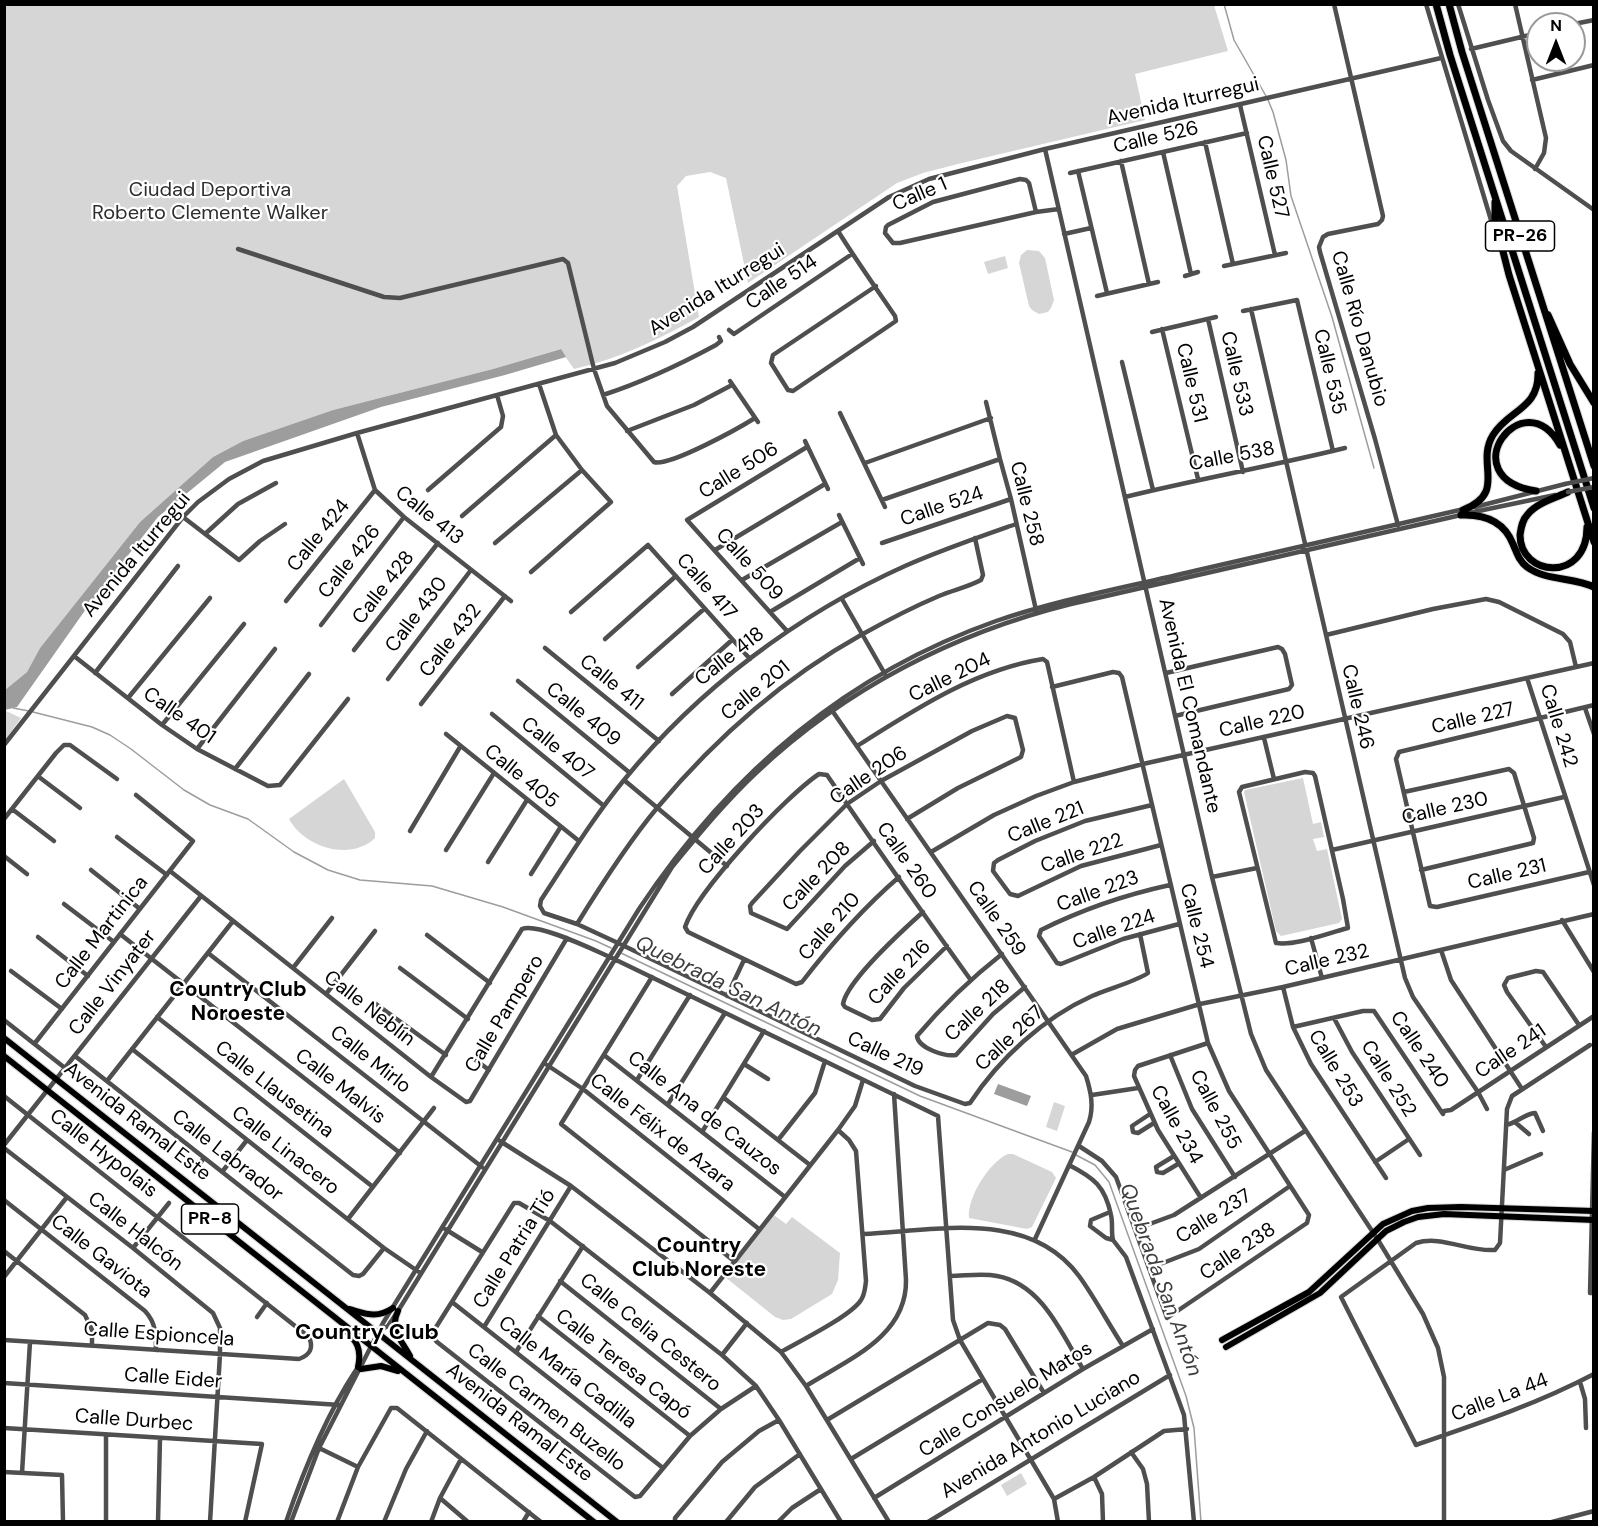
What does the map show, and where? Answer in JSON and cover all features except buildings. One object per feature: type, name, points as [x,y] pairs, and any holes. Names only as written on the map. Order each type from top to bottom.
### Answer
[{"type":"highway","name":"PR-26","points":[[1436,4],[1450,55],[1593,508]]},
{"type":"highway","name":"PR-26","points":[[1449,4],[1462,52],[1593,466]]},
{"type":"highway","points":[[1495,195],[1495,220],[1509,275],[1593,542]]},
{"type":"highway","points":[[1539,296],[1570,364],[1593,403]]},
{"type":"highway","points":[[1462,512],[1479,502],[1484,496],[1491,440],[1499,428],[1531,400],[1538,382],[1538,365]]},
{"type":"highway","points":[[1536,491],[1517,487],[1499,473],[1496,461],[1497,447],[1508,430],[1529,423],[1545,427],[1556,438],[1569,464]]},
{"type":"highway","points":[[1567,488],[1537,506],[1527,515],[1520,533],[1526,554],[1532,560],[1547,567],[1568,565],[1575,561],[1585,548],[1587,522]]},
{"type":"highway","points":[[1462,512],[1484,516],[1497,523],[1508,533],[1523,563],[1535,572],[1593,586]]},
{"type":"main road","name":"Avenida Ramal Este","points":[[4,1038],[617,1521]]},
{"type":"main road","name":"Avenida Ramal Este","points":[[4,1056],[594,1521]]},
{"type":"main road","points":[[1222,1340],[1309,1292],[1383,1224],[1412,1211],[1440,1207],[1592,1209]]},
{"type":"main road","points":[[1226,1347],[1320,1293],[1386,1231],[1418,1217],[1444,1214],[1592,1220]]},
{"type":"main road","points":[[347,1308],[376,1315],[396,1309]]},
{"type":"main road","points":[[396,1309],[395,1331],[411,1359]]},
{"type":"main road","points":[[335,1317],[359,1347],[360,1367],[381,1365],[406,1374]]},
{"type":"street","name":"Calle Río Danubio","points":[[1334,4],[1383,216],[1378,224],[1328,234],[1323,237],[1319,247],[1400,530]]},
{"type":"street","points":[[1426,4],[1504,266],[1509,275]]},
{"type":"street","points":[[1458,4],[1503,141],[1511,151],[1593,210]]},
{"type":"street","points":[[1515,4],[1546,138],[1544,153],[1535,169]]},
{"type":"street","points":[[1471,49],[1526,35]]},
{"type":"street","name":"Avenida Iturregui","points":[[4,745],[183,518],[214,489],[250,467],[357,433],[594,369],[637,355],[693,327],[889,197],[922,182],[1045,149],[1441,58]]},
{"type":"street","points":[[1532,80],[1593,65]]},
{"type":"street","name":"Calle 527","points":[[1240,105],[1275,255]]},
{"type":"street","name":"Calle 526","points":[[1070,173],[1247,133]]},
{"type":"street","points":[[1205,142],[1233,264]]},
{"type":"street","name":"Avenida El Comandante","points":[[1045,149],[1212,877],[1251,1034],[1266,1070],[1392,1262],[1423,1314],[1438,1348],[1444,1377],[1444,1521]]},
{"type":"street","points":[[1163,152],[1191,274]]},
{"type":"street","points":[[1121,161],[1149,284]]},
{"type":"street","points":[[1078,171],[1107,293]]},
{"type":"street","name":"Calle 1","points":[[1036,212],[1029,183],[1020,179],[924,205],[888,225],[885,231],[892,242],[900,243],[1036,212],[1059,209]]},
{"type":"street","points":[[1064,234],[1091,228]]},
{"type":"street","points":[[838,231],[876,286],[896,321],[793,391],[788,390],[771,363],[773,355],[876,286]]},
{"type":"street","points":[[238,249],[384,297],[400,298],[563,259],[568,262],[594,369],[607,406],[627,431],[656,463],[661,463],[725,436],[756,420],[731,383],[694,405],[627,431]]},
{"type":"street","points":[[1224,266],[1286,253]]},
{"type":"street","name":"Calle 514","points":[[729,330],[734,334],[852,254]]},
{"type":"street","points":[[1185,276],[1198,273]]},
{"type":"street","points":[[1097,296],[1158,282]]},
{"type":"street","name":"Calle 535","points":[[1251,309],[1297,300],[1333,451]]},
{"type":"street","points":[[1243,311],[1251,309]]},
{"type":"street","name":"Calle 246","points":[[1251,309],[1405,978],[1413,997],[1478,1092],[1486,1109]]},
{"type":"street","points":[[1152,332],[1216,317]]},
{"type":"street","name":"Calle 533","points":[[1208,319],[1243,472]]},
{"type":"street","name":"Calle 531","points":[[1162,329],[1198,479]]},
{"type":"street","points":[[603,395],[672,368],[716,345],[721,341],[719,337]]},
{"type":"street","points":[[1122,362],[1153,490]]},
{"type":"street","points":[[531,572],[611,502],[582,470],[556,435],[539,384]]},
{"type":"street","points":[[429,489],[501,427],[503,416],[497,395]]},
{"type":"street","name":"Calle 258","points":[[986,402],[1036,611]]},
{"type":"street","points":[[840,413],[885,507]]},
{"type":"street","points":[[865,463],[991,418]]},
{"type":"street","name":"Calle 413","points":[[357,433],[375,490],[404,517],[511,601]]},
{"type":"street","points":[[462,516],[556,435]]},
{"type":"street","points":[[715,550],[826,486],[804,441]]},
{"type":"street","name":"Calle 506","points":[[687,520],[807,447]]},
{"type":"street","name":"Calle 538","points":[[1125,497],[1345,448]]},
{"type":"street","points":[[882,500],[1000,459]]},
{"type":"street","points":[[495,543],[582,470]]},
{"type":"street","points":[[1306,548],[1398,523],[1462,512],[1567,488],[1593,478]]},
{"type":"street","points":[[205,534],[238,504],[276,483]]},
{"type":"street","points":[[286,1521],[338,1404],[380,1332],[388,1326],[396,1309],[620,944],[693,838],[726,796],[760,762],[831,709],[886,674],[951,644],[1036,611],[1306,548],[1400,530],[1536,491],[1593,487]]},
{"type":"street","name":"Calle 424","points":[[286,601],[375,490]]},
{"type":"street","name":"Calle 524","points":[[882,543],[1011,499]]},
{"type":"street","points":[[839,515],[862,564]]},
{"type":"street","name":"Calle 426","points":[[321,625],[404,517]]},
{"type":"street","points":[[183,518],[239,560],[260,541],[285,524]]},
{"type":"street","name":"Calle 509","points":[[687,520],[788,631]]},
{"type":"street","points":[[742,580],[842,522]]},
{"type":"street","name":"Calle 418","points":[[540,906],[541,900],[579,841],[624,780],[700,699],[788,631],[842,599],[904,566],[1016,524]]},
{"type":"street","name":"Calle 201","points":[[577,924],[594,896],[657,808],[699,762],[760,705],[813,665],[862,634],[939,596],[981,580],[983,575],[975,538]]},
{"type":"street","name":"Calle 428","points":[[354,650],[438,543]]},
{"type":"street","name":"Calle 417","points":[[571,612],[648,545],[750,659]]},
{"type":"street","points":[[770,612],[860,558]]},
{"type":"street","points":[[95,673],[178,566]]},
{"type":"street","name":"Calle 430","points":[[388,679],[471,570]]},
{"type":"street","points":[[605,639],[676,576]]},
{"type":"street","name":"Calle 432","points":[[421,704],[505,596]]},
{"type":"street","points":[[128,698],[210,598]]},
{"type":"street","points":[[842,599],[886,674]]},
{"type":"street","points":[[1326,635],[1433,609],[1486,599],[1498,602],[1563,634],[1570,642],[1576,667]]},
{"type":"street","points":[[638,667],[704,609]]},
{"type":"street","points":[[162,725],[244,624]]},
{"type":"street","points":[[672,694],[732,640]]},
{"type":"street","name":"Calle 411","points":[[545,648],[659,741]]},
{"type":"street","points":[[1166,673],[1278,648],[1286,654],[1292,685],[1289,689],[1175,716]]},
{"type":"street","points":[[197,749],[275,649]]},
{"type":"street","name":"Calle 401","points":[[74,656],[162,725],[197,749],[268,786],[280,785],[348,699]]},
{"type":"street","name":"Calle 204","points":[[856,746],[936,698],[993,671],[1043,659],[1047,662],[1074,782]]},
{"type":"street","name":"Calle 220","points":[[931,852],[994,815],[1074,782],[1143,764],[1593,663]]},
{"type":"street","name":"Calle 254","points":[[1052,687],[1113,672],[1119,673],[1122,677],[1208,1043],[1229,1091],[1309,1215],[1307,1223],[1299,1228]]},
{"type":"street","points":[[235,769],[309,674]]},
{"type":"street","name":"Calle 242","points":[[1527,678],[1593,885]]},
{"type":"street","name":"Calle 409","points":[[518,681],[630,773]]},
{"type":"street","name":"Calle 227","points":[[1404,792],[1396,759],[1399,752],[1593,705]]},
{"type":"street","points":[[1585,708],[1593,734]]},
{"type":"street","name":"Calle 259","points":[[831,709],[1073,1054],[1086,1076],[1092,1095]]},
{"type":"street","name":"Calle 407","points":[[492,714],[604,806]]},
{"type":"street","name":"Calle 206","points":[[750,910],[752,903],[847,804],[881,781],[945,746],[1001,718],[1007,716],[1015,718],[1023,750],[1021,757],[958,788],[907,819]]},
{"type":"street","name":"Calle 405","points":[[446,734],[579,841]]},
{"type":"street","points":[[1264,738],[1274,779]]},
{"type":"street","points":[[4,819],[64,745],[70,745],[117,778]]},
{"type":"street","points":[[410,831],[460,747]]},
{"type":"street","points":[[1509,769],[1514,773],[1534,838],[1533,843],[1421,870],[1404,792],[1509,769]]},
{"type":"street","points":[[1305,772],[1315,776],[1348,927],[1311,938],[1282,944],[1276,943],[1239,792],[1240,789],[1274,779],[1305,772]]},
{"type":"street","points":[[446,850],[494,773]]},
{"type":"street","name":"Calle 260","points":[[811,780],[819,774],[827,775],[970,979]]},
{"type":"street","points":[[39,777],[80,808]]},
{"type":"street","points":[[624,780],[727,866]]},
{"type":"street","name":"Calle 203","points":[[685,927],[705,893],[727,866],[773,816],[811,780]]},
{"type":"street","name":"Calle Martinica","points":[[35,1043],[193,841],[136,795]]},
{"type":"street","name":"Calle 230","points":[[1332,850],[1564,797]]},
{"type":"street","points":[[488,862],[527,800]]},
{"type":"street","name":"Calle 221","points":[[1015,897],[1010,894],[993,870],[994,863],[998,860],[1035,841],[1085,821],[1152,805]]},
{"type":"street","points":[[12,809],[54,841]]},
{"type":"street","points":[[531,874],[560,828]]},
{"type":"street","name":"Calle Neblín","points":[[117,837],[201,896],[466,1102]]},
{"type":"street","name":"Calle 208","points":[[750,910],[753,915],[787,929],[823,889],[874,841]]},
{"type":"street","name":"Calle 222","points":[[1015,897],[1099,860],[1161,845]]},
{"type":"street","points":[[4,856],[27,874]]},
{"type":"street","points":[[1212,877],[1257,868]]},
{"type":"street","points":[[91,870],[140,909]]},
{"type":"street","name":"Calle 231","points":[[1421,870],[1432,908],[1589,872]]},
{"type":"street","name":"Calle 210","points":[[685,927],[688,932],[796,984],[802,982],[835,940],[899,877]]},
{"type":"street","name":"Calle 223","points":[[1040,933],[1041,930],[1113,898],[1170,885]]},
{"type":"street","name":"Calle Vinyater","points":[[4,1147],[201,896]]},
{"type":"street","points":[[64,904],[114,942]]},
{"type":"street","name":"Calle 219","points":[[540,906],[544,913],[577,924],[915,1086],[961,1103]]},
{"type":"street","name":"Calle 216","points":[[923,912],[867,968],[845,997],[843,1004],[845,1007],[872,1020],[880,1019],[904,988],[946,946]]},
{"type":"street","name":"Calle 232","points":[[1073,1054],[1117,1029],[1200,1004],[1283,987],[1593,914]]},
{"type":"street","points":[[293,968],[332,918]]},
{"type":"street","points":[[1562,920],[1593,972]]},
{"type":"street","points":[[107,1081],[233,921]]},
{"type":"street","name":"Calle 224","points":[[1040,933],[1039,936],[1057,963],[1060,964],[1107,945],[1179,924]]},
{"type":"street","points":[[431,1077],[522,929],[527,926],[567,938],[612,958],[938,1116],[953,1320],[960,1340],[1054,1500],[1058,1521]]},
{"type":"street","points":[[326,994],[375,931]]},
{"type":"street","name":"Calle Malvis","points":[[120,934],[400,1153]]},
{"type":"street","points":[[427,934],[490,982]]},
{"type":"street","name":"Calle 267","points":[[961,1103],[970,1103],[986,1079],[1035,1031],[1049,1021],[1089,997],[1148,973],[1140,934]]},
{"type":"street","points":[[38,937],[88,976]]},
{"type":"street","name":"Calle Pampero","points":[[466,1102],[470,1101],[567,938]]},
{"type":"street","points":[[1311,938],[1322,978]]},
{"type":"street","points":[[1441,950],[1451,980],[1522,1089]]},
{"type":"street","name":"Calle Mirlo","points":[[208,953],[483,1168]]},
{"type":"street","points":[[970,979],[1002,954]]},
{"type":"street","points":[[727,996],[744,960]]},
{"type":"street","points":[[400,968],[468,1019]]},
{"type":"street","points":[[11,971],[62,1009]]},
{"type":"street","points":[[1546,1047],[1508,993],[1504,985],[1508,978],[1536,971],[1543,972],[1580,1025]]},
{"type":"street","points":[[652,977],[561,1124],[734,1261]]},
{"type":"street","name":"Calle 218","points":[[970,979],[917,1036],[922,1046],[950,1056],[956,1055],[993,1014],[1025,987]]},
{"type":"street","name":"Calle 253","points":[[1283,987],[1293,1027],[1311,1064],[1375,1162]]},
{"type":"street","points":[[637,1080],[690,995]]},
{"type":"street","points":[[376,1004],[446,1055]]},
{"type":"street","name":"Calle 240","points":[[1293,1027],[1363,1011],[1374,1011],[1443,1114],[1444,1111]]},
{"type":"street","points":[[668,1104],[725,1013]]},
{"type":"street","name":"Calle 241","points":[[1444,1111],[1451,1110],[1593,1016]]},
{"type":"street","name":"Calle Llausetina","points":[[157,1017],[373,1187]]},
{"type":"street","name":"Calle 252","points":[[1334,1018],[1352,1052],[1420,1155]]},
{"type":"street","points":[[4,1020],[65,1068]]},
{"type":"street","points":[[702,1132],[764,1031]]},
{"type":"street","name":"Calle 234","points":[[1201,1198],[1154,1123],[1134,1076],[1138,1066],[1208,1043]]},
{"type":"street","points":[[1392,1262],[1416,1242],[1429,1239],[1480,1251],[1495,1250],[1500,1243],[1507,1109],[1512,1096],[1590,1045]]},
{"type":"street","name":"Calle Linacero","points":[[132,1049],[384,1248],[419,1272]]},
{"type":"street","name":"Calle Ana de Cauzos","points":[[604,1055],[785,1197]]},
{"type":"street","name":"Calle 255","points":[[1170,1055],[1192,1109],[1235,1177]]},
{"type":"street","name":"Calle Labrador","points":[[75,1056],[353,1275],[361,1276],[384,1248]]},
{"type":"street","points":[[473,1058],[489,1070]]},
{"type":"street","points":[[778,1140],[815,1093],[825,1061]]},
{"type":"street","points":[[744,1064],[768,1079]]},
{"type":"street","name":"Calle Félix de Azara","points":[[546,1065],[583,1089],[759,1229]]},
{"type":"street","points":[[710,1293],[838,1130],[855,1106],[863,1080]]},
{"type":"street","points":[[1035,1239],[1091,1115],[1092,1095],[1138,1088]]},
{"type":"street","points":[[806,1386],[872,1345],[895,1323],[906,1291],[894,1094]]},
{"type":"street","name":"Calle Hypolais","points":[[4,1096],[309,1337],[312,1347],[309,1353]]},
{"type":"street","points":[[724,1098],[810,1165]]},
{"type":"street","points":[[348,1219],[434,1108]]},
{"type":"street","points":[[1506,1125],[1516,1123],[1530,1113],[1536,1113],[1543,1131]]},
{"type":"street","points":[[1150,1114],[1132,1126],[1133,1132],[1138,1133],[1154,1123]]},
{"type":"street","points":[[1516,1123],[1529,1134]]},
{"type":"street","points":[[781,1352],[847,1313],[862,1300],[866,1281],[856,1151],[849,1140],[838,1130]]},
{"type":"street","points":[[1136,1229],[1174,1215],[1305,1131]]},
{"type":"street","points":[[1592,1293],[1593,1132]]},
{"type":"street","points":[[1386,1178],[1375,1162],[1409,1139]]},
{"type":"street","points":[[222,1172],[247,1140]]},
{"type":"street","points":[[500,1140],[571,1186],[710,1293],[781,1352],[806,1386],[889,1521]]},
{"type":"street","name":"Calle Halcón","points":[[4,1147],[213,1313],[220,1328],[220,1354],[210,1521]]},
{"type":"street","points":[[1078,1147],[1102,1161],[1116,1177],[1150,1268]]},
{"type":"street","points":[[1504,1170],[1541,1154]]},
{"type":"street","points":[[1174,1156],[1156,1167],[1157,1172],[1163,1173],[1178,1164]]},
{"type":"street","points":[[193,1172],[204,1158]]},
{"type":"street","points":[[1070,1163],[1099,1184],[1110,1212],[1113,1240],[1126,1257],[1184,1415],[1194,1521]]},
{"type":"street","name":"Calle Patria Tió","points":[[484,1327],[571,1186]]},
{"type":"street","name":"Calle 237","points":[[1150,1268],[1199,1249],[1290,1186]]},
{"type":"street","points":[[4,1277],[67,1197]]},
{"type":"street","name":"Calle Gaviota","points":[[4,1200],[145,1311],[153,1319],[156,1350]]},
{"type":"street","points":[[133,1248],[169,1203]]},
{"type":"street","points":[[452,1302],[513,1203],[550,1221],[722,1355],[756,1386],[841,1521]]},
{"type":"street","points":[[1110,1212],[1094,1218],[1090,1226],[1106,1238],[1113,1240]]},
{"type":"street","points":[[863,1234],[995,1228],[1035,1239],[1062,1258],[1078,1274],[1123,1346]]},
{"type":"street","name":"Calle 238","points":[[1150,1268],[1167,1318],[1299,1228]]},
{"type":"street","points":[[445,1229],[482,1252]]},
{"type":"street","points":[[516,1352],[583,1246]]},
{"type":"street","points":[[4,1251],[85,1315],[92,1330],[92,1346]]},
{"type":"street","name":"Calle La 44","points":[[1392,1262],[1341,1297],[1416,1445],[1489,1421],[1580,1382],[1593,1374]]},
{"type":"street","points":[[950,1276],[996,1275],[1015,1282],[1036,1296],[1048,1311],[1083,1369]]},
{"type":"street","name":"Calle Celia Cestero","points":[[560,1281],[721,1409]]},
{"type":"street","name":"Calle María Cadilla","points":[[452,1302],[663,1468]]},
{"type":"street","name":"Calle Carmen Buzello","points":[[452,1302],[434,1332],[435,1339],[631,1494],[635,1497],[640,1496],[663,1468]]},
{"type":"street","points":[[257,1317],[267,1303]]},
{"type":"street","name":"Calle Teresa Capó","points":[[538,1316],[690,1436]]},
{"type":"street","points":[[722,1355],[747,1323]]},
{"type":"street","points":[[827,1420],[988,1323],[1000,1324],[1005,1329],[1044,1393]]},
{"type":"street","name":"Calle Consuelo Matos","points":[[874,1498],[1083,1369],[1153,1329]]},
{"type":"street","name":"Calle Espioncela","points":[[4,1340],[299,1359],[309,1353]]},
{"type":"street","points":[[1222,1340],[1226,1347]]},
{"type":"street","points":[[22,1473],[30,1342]]},
{"type":"street","name":"Avenida Antonio Luciano","points":[[928,1521],[1170,1375]]},
{"type":"street","points":[[851,1459],[983,1379]]},
{"type":"street","points":[[1580,1382],[1585,1399],[1586,1428]]},
{"type":"street","name":"Calle Eider","points":[[4,1383],[338,1404]]},
{"type":"street","points":[[663,1468],[690,1436],[721,1409],[756,1386]]},
{"type":"street","points":[[337,1521],[358,1467],[391,1407],[402,1411],[542,1521]]},
{"type":"street","points":[[675,1521],[675,1518],[722,1462],[759,1431],[779,1420]]},
{"type":"street","name":"Calle Durbec","points":[[4,1428],[262,1444],[245,1521]]},
{"type":"street","points":[[1054,1500],[1164,1431],[1187,1429]]},
{"type":"street","points":[[384,1521],[406,1469],[427,1431]]},
{"type":"street","points":[[106,1435],[106,1521]]},
{"type":"street","points":[[158,1521],[160,1438]]},
{"type":"street","points":[[317,1447],[358,1467]]},
{"type":"street","points":[[291,1521],[317,1447]]},
{"type":"street","points":[[1131,1452],[1143,1469],[1147,1484],[1149,1521]]},
{"type":"street","points":[[726,1521],[755,1487],[800,1455]]},
{"type":"street","points":[[430,1521],[461,1459]]},
{"type":"street","points":[[4,1472],[62,1476],[63,1521]]},
{"type":"street","points":[[1094,1477],[1102,1494],[1104,1521]]},
{"type":"street","points":[[778,1521],[792,1508],[821,1489]]},
{"type":"street","points":[[440,1498],[468,1521]]},
{"type":"street","points":[[1552,1521],[1593,1511]]},
{"type":"street","points":[[523,1521],[529,1512]]},
{"type":"green space","name":"Ciudad Deportiva Roberto Clemente Walker","points":[[5,5],[1214,5],[1228,51],[1135,74],[1145,120],[962,163],[923,173],[897,183],[748,283],[726,178],[710,172],[686,176],[677,186],[699,317],[638,348],[591,365],[574,369],[560,349],[493,369],[333,410],[243,441],[213,457],[140,522],[40,648],[27,672],[5,690]]},
{"type":"green space","points":[[1027,250],[1039,251],[1045,258],[1054,300],[1048,312],[1039,314],[1029,306],[1019,263],[1021,255]]},
{"type":"green space","points":[[1005,256],[1008,268],[988,274],[984,262]]},
{"type":"green space","points":[[4,710],[21,718],[5,740]]},
{"type":"green space","points":[[1303,778],[1313,824],[1321,822],[1324,837],[1313,839],[1317,851],[1327,849],[1342,919],[1339,923],[1281,936],[1276,931],[1244,792]]},
{"type":"green space","points":[[344,779],[375,832],[375,838],[365,845],[341,850],[316,844],[296,829],[289,819]]},
{"type":"green space","points":[[1054,1102],[1065,1106],[1057,1131],[1046,1127]]},
{"type":"green space","points":[[1008,1154],[1013,1154],[1052,1172],[1056,1178],[1032,1227],[1027,1229],[969,1218],[975,1191],[987,1172]]},
{"type":"green space","points":[[774,1215],[786,1224],[792,1217],[840,1253],[838,1280],[832,1294],[791,1319],[783,1320],[775,1317],[725,1277]]},
{"type":"green space","points":[[1021,1473],[1027,1484],[1007,1496],[1001,1485]]},
{"type":"shaded area","points":[[561,349],[566,357],[381,407],[225,462],[158,517],[86,609],[17,707],[5,710],[5,690],[27,672],[40,648],[140,522],[213,457],[243,441],[333,410]]},
{"type":"shaded area","points":[[998,1084],[1031,1096],[1027,1106],[994,1094]]},
{"type":"waterway","points":[[1224,4],[1234,40],[1266,96]]},
{"type":"waterway","points":[[1268,100],[1286,160],[1291,196],[1332,317],[1374,468]]},
{"type":"waterway","name":"Quebrada San Antón","points":[[13,708],[29,711]]},
{"type":"waterway","name":"Quebrada San Antón","points":[[33,712],[92,727],[110,735],[184,790],[210,805],[248,819],[294,852],[328,870],[360,880],[432,886],[503,907],[611,948]]},
{"type":"waterway","name":"Quebrada San Antón","points":[[621,953],[920,1096],[1072,1152]]},
{"type":"waterway","name":"Quebrada San Antón","points":[[1076,1155],[1095,1165],[1109,1182],[1186,1396],[1194,1428],[1201,1522]]},
{"type":"district","name":"Country Club Noroeste","points":[[238,1002]]},
{"type":"district","name":"Country Club Noreste","points":[[699,1258]]},
{"type":"district","name":"Country Club","points":[[367,1333]]}]
